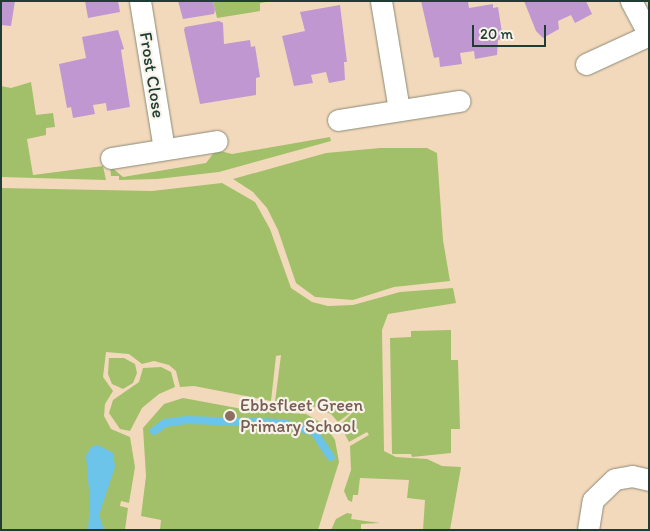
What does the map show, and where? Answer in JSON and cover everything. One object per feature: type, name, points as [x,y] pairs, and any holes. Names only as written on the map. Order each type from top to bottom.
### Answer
[{"type":"street","name":"Frost Close","points":[[140,1],[164,149]]},
{"type":"street","points":[[382,1],[399,110]]},
{"type":"street","points":[[586,64],[649,35],[631,1]]},
{"type":"street","points":[[338,120],[460,101]]},
{"type":"street","points":[[111,158],[216,141]]},
{"type":"street","points":[[588,530],[593,500],[615,479],[632,476],[649,480]]},
{"type":"green space","points":[[213,1],[272,1],[260,3],[260,11],[217,18]]},
{"type":"green space","points":[[31,82],[36,115],[53,113],[55,127],[46,128],[46,135],[27,139],[33,175],[103,166],[106,180],[1,177],[1,86],[11,88]]},
{"type":"green space","points":[[330,137],[331,141],[219,172],[157,179],[119,180],[119,176],[111,176],[110,166],[123,177],[206,163],[216,150],[232,154]]},
{"type":"green space","points":[[380,148],[427,148],[437,153],[443,240],[450,281],[394,287],[353,300],[315,297],[296,283],[278,230],[267,208],[253,192],[233,179],[326,153]]},
{"type":"green space","points":[[222,183],[255,202],[270,229],[291,288],[312,302],[328,306],[353,305],[400,292],[453,288],[456,303],[388,314],[382,330],[384,451],[396,457],[427,459],[442,466],[461,467],[450,530],[423,530],[425,500],[407,498],[409,480],[360,478],[358,495],[353,495],[352,502],[348,500],[344,491],[351,470],[350,446],[369,435],[367,432],[349,442],[340,425],[358,407],[338,422],[331,414],[310,405],[275,402],[281,355],[276,356],[271,401],[194,386],[180,387],[176,371],[169,365],[154,361],[142,364],[129,354],[106,352],[103,377],[113,391],[105,404],[104,416],[111,429],[130,437],[135,467],[129,503],[121,501],[120,506],[128,508],[125,530],[1,530],[1,188],[152,191]]},
{"type":"green space","points":[[451,330],[451,360],[458,360],[460,429],[451,429],[451,453],[412,457],[411,454],[392,454],[390,338],[411,337],[411,331]]},
{"type":"green space","points":[[109,358],[124,358],[135,364],[137,373],[133,383],[123,389],[112,384],[108,374]]},
{"type":"green space","points":[[161,367],[171,372],[175,387],[159,394],[142,408],[130,431],[120,429],[109,413],[113,400],[139,382],[143,368]]},
{"type":"green space","points":[[183,398],[248,410],[306,414],[325,425],[335,440],[339,462],[318,530],[160,530],[161,520],[141,516],[146,476],[143,428],[164,404]]},
{"type":"green space","points":[[347,513],[352,514],[351,519],[380,523],[361,524],[361,530],[331,530],[336,519]]},
{"type":"water","points":[[98,445],[113,453],[115,467],[99,515],[104,530],[88,530],[90,502],[86,456],[91,447]]},
{"type":"building","points":[[1,1],[15,1],[11,26],[1,25]]},
{"type":"building","points":[[85,1],[118,1],[120,12],[88,18]]},
{"type":"building","points":[[178,1],[213,1],[214,14],[183,19]]},
{"type":"building","points":[[421,1],[468,1],[469,8],[493,4],[493,8],[498,7],[503,39],[498,40],[497,55],[475,59],[474,51],[460,53],[462,64],[440,67],[439,57],[434,58]]},
{"type":"building","points":[[524,1],[586,1],[592,14],[575,23],[571,15],[558,21],[559,29],[543,38],[536,31]]},
{"type":"building","points":[[340,5],[347,62],[344,62],[345,80],[329,83],[326,72],[311,75],[313,83],[294,86],[282,36],[305,31],[300,12]]},
{"type":"building","points":[[219,21],[223,23],[224,44],[250,40],[251,47],[255,46],[260,77],[256,78],[256,95],[200,104],[184,30],[185,27]]},
{"type":"building","points":[[118,30],[124,49],[121,50],[130,107],[107,111],[106,103],[93,105],[95,114],[73,118],[71,107],[67,108],[59,64],[86,58],[82,37]]},
{"type":"waterway","points":[[154,431],[165,423],[187,420],[283,423],[314,432],[331,457]]},
{"type":"place","name":"Ebbsfleet Green Primary School","points":[[230,416]]}]
